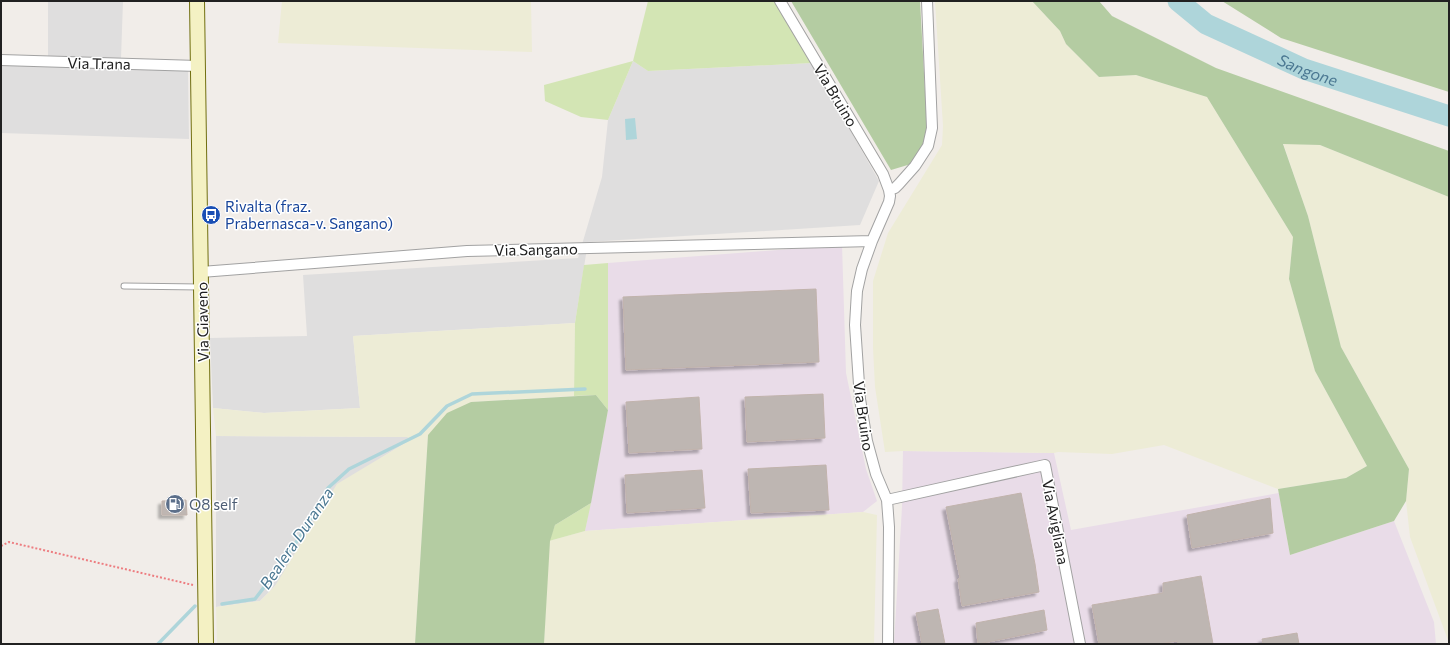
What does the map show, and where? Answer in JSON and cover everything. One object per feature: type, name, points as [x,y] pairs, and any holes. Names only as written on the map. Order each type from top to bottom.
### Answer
[{"type":"main road","name":"Via Giaveno","points":[[197,1],[206,644]]},
{"type":"street","name":"Via Bruino","points":[[780,1],[883,174],[889,190],[889,202],[862,269],[857,291],[855,325],[860,399],[867,441],[876,474],[887,500],[889,527],[888,644]]},
{"type":"street","points":[[889,190],[895,188],[915,166],[928,146],[932,128],[927,1]]},
{"type":"street","name":"Via Trana","points":[[1,60],[198,66]]},
{"type":"street","name":"Via Sangano","points":[[201,272],[467,251],[872,241]]},
{"type":"street","name":"Via Avigliana","points":[[887,500],[1045,465],[1080,644]]},
{"type":"lane","points":[[124,286],[201,287]]},
{"type":"path","points":[[1,546],[9,542],[205,588]]},
{"type":"shaded area","points":[[48,1],[123,1],[121,58],[188,70],[189,139],[1,133],[1,56],[48,56]]},
{"type":"shaded area","points":[[633,61],[648,71],[812,63],[879,181],[860,225],[588,242],[575,323],[353,336],[360,408],[264,413],[213,408],[210,338],[307,336],[303,275],[578,258],[602,177],[608,120]]},
{"type":"shaded area","points":[[842,245],[846,373],[866,469],[877,501],[863,512],[585,531],[608,410],[608,263]]},
{"type":"shaded area","points":[[216,436],[408,437],[407,442],[381,458],[275,586],[260,601],[216,607]]},
{"type":"shaded area","points":[[903,451],[1054,453],[1071,530],[1279,493],[1290,555],[1394,521],[1434,622],[1436,644],[894,644],[902,507]]},
{"type":"green space","points":[[282,1],[531,1],[532,52],[278,43]]},
{"type":"green space","points":[[648,1],[775,1],[812,63],[648,71],[633,61]]},
{"type":"green space","points":[[791,1],[920,1],[927,127],[924,144],[911,164],[891,170]]},
{"type":"green space","points":[[935,1],[1032,1],[1060,31],[1066,44],[1099,77],[1136,75],[1207,97],[1293,237],[1289,279],[1315,371],[1367,466],[1346,478],[1278,489],[1164,445],[1112,454],[1058,452],[885,452],[875,387],[873,348],[873,281],[888,233],[942,145],[943,126]]},
{"type":"green space","points":[[1032,1],[1099,1],[1112,16],[1216,68],[1449,151],[1449,197],[1320,145],[1283,144],[1308,216],[1341,347],[1409,469],[1406,501],[1394,521],[1290,555],[1278,489],[1346,478],[1367,466],[1315,371],[1289,279],[1293,237],[1207,97],[1136,75],[1099,77],[1066,44],[1060,31]]},
{"type":"green space","points":[[1222,1],[1449,1],[1449,92],[1281,38]]},
{"type":"green space","points":[[633,61],[608,120],[581,117],[545,101],[544,85]]},
{"type":"green space","points":[[1283,143],[1320,145],[1449,197],[1449,643],[1410,537],[1406,501],[1409,469],[1341,347],[1308,216]]},
{"type":"green space","points":[[608,263],[608,410],[596,395],[574,396],[575,323],[584,265]]},
{"type":"green space","points":[[575,323],[574,396],[471,402],[428,435],[415,644],[217,644],[216,607],[260,601],[275,586],[337,484],[407,442],[408,437],[216,436],[213,408],[264,413],[360,408],[353,336]]},
{"type":"green space","points":[[596,395],[608,410],[591,503],[555,525],[550,541],[544,644],[415,644],[428,435],[447,413],[471,402]]},
{"type":"green space","points":[[591,503],[585,531],[549,541],[555,525]]},
{"type":"green space","points":[[863,512],[877,515],[874,644],[544,644],[549,541],[585,531]]},
{"type":"water","points":[[635,118],[637,139],[626,140],[625,119]]},
{"type":"building","points":[[816,289],[819,362],[626,370],[623,297]]},
{"type":"building","points":[[823,394],[825,438],[747,442],[745,397]]},
{"type":"building","points":[[699,397],[702,449],[629,453],[626,402]]},
{"type":"building","points":[[826,465],[829,510],[751,513],[748,469]]},
{"type":"building","points":[[702,470],[705,508],[627,513],[625,475]]},
{"type":"building","points":[[1021,493],[1039,592],[962,606],[958,579],[960,578],[946,507]]},
{"type":"building","points":[[1270,498],[1273,533],[1192,548],[1187,515]]},
{"type":"building","points":[[186,500],[187,515],[162,515],[162,501]]},
{"type":"building","points":[[1201,576],[1213,644],[1178,644],[1177,641],[1160,644],[1099,644],[1092,605],[1163,593],[1163,583]]},
{"type":"building","points":[[938,609],[945,644],[922,644],[916,613]]},
{"type":"building","points":[[1044,610],[1047,630],[978,644],[976,623]]},
{"type":"building","points":[[1297,633],[1299,644],[1263,644],[1262,639]]},
{"type":"waterway","name":"Sangone","points":[[1178,1],[1206,24],[1304,69],[1449,116]]},
{"type":"waterway","name":"Bealera Duranza","points":[[222,604],[255,599],[306,528],[328,488],[349,469],[420,434],[447,406],[472,394],[585,389]]},
{"type":"waterway","name":"Bealera Duranza","points":[[158,644],[195,606]]},
{"type":"place","name":"Rivalta (fraz. Prabernasca-v. Sangano)","points":[[211,215]]},
{"type":"place","name":"Q8 self","points":[[175,504]]}]
